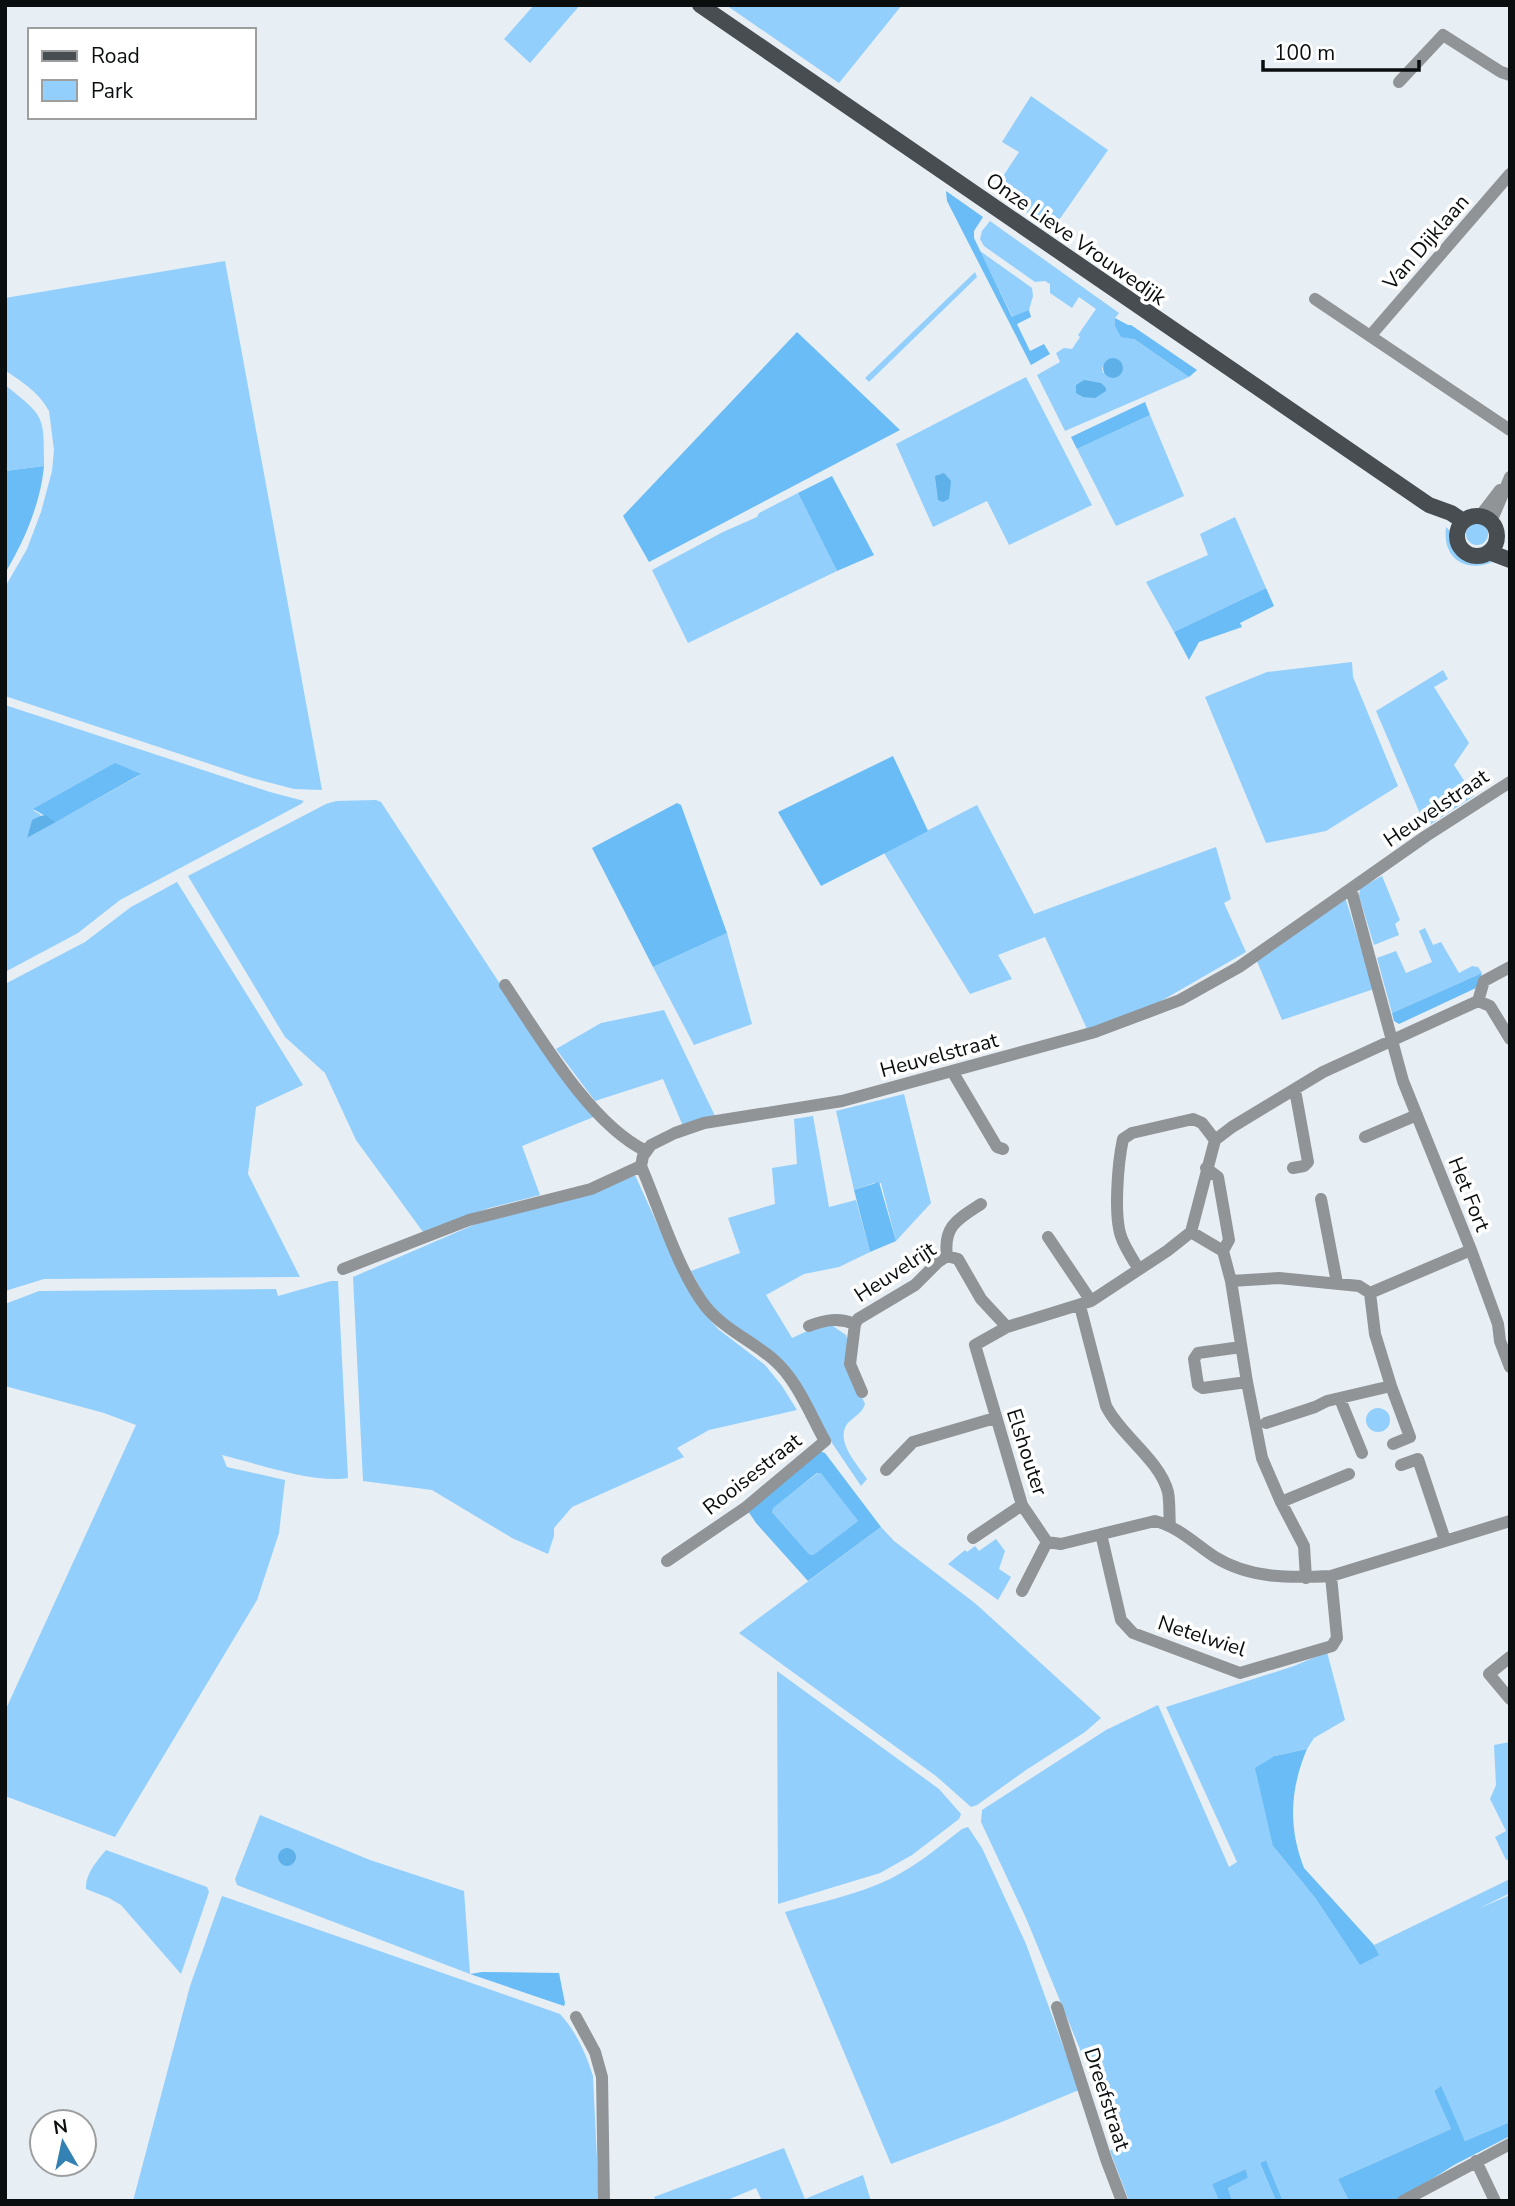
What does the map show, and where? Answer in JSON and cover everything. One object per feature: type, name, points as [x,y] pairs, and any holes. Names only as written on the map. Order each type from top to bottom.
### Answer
[{"type":"main road","name":"Onze Lieve Vrouwedijk","points":[[700,5],[1429,505],[1451,513],[1460,527]]},
{"type":"main road","points":[[1499,547],[1476,556],[1470,555],[1459,546],[1460,527],[1474,516],[1486,519],[1497,534],[1499,547],[1510,560]]},
{"type":"street","points":[[1399,82],[1443,35],[1510,75]]},
{"type":"street","name":"Van Dijklaan","points":[[1371,335],[1510,174]]},
{"type":"street","points":[[1315,299],[1510,429]]},
{"type":"street","points":[[1486,519],[1508,481]]},
{"type":"street","name":"Heuvelstraat","points":[[646,1151],[651,1145],[675,1133],[704,1123],[842,1101],[1095,1032],[1180,1000],[1239,967],[1426,836],[1510,782]]},
{"type":"street","name":"Het Fort","points":[[1351,888],[1403,1081],[1505,1338],[1510,1367]]},
{"type":"street","points":[[1478,1001],[1484,981],[1510,967]]},
{"type":"street","points":[[343,1269],[469,1220],[591,1189],[641,1166],[646,1151],[621,1136],[590,1104],[505,985]]},
{"type":"street","points":[[1007,1327],[1086,1303],[1167,1251],[1191,1232],[1215,1140],[1323,1072],[1478,1001],[1486,1002],[1490,1006],[1510,1040]]},
{"type":"street","points":[[952,1071],[997,1147],[1003,1149]]},
{"type":"street","points":[[1293,1168],[1304,1166],[1308,1162],[1295,1090]]},
{"type":"street","points":[[1365,1137],[1417,1115]]},
{"type":"street","points":[[1138,1268],[1121,1237],[1117,1220],[1123,1139],[1132,1133],[1193,1119],[1202,1123],[1215,1140]]},
{"type":"street","name":"Rooisestraat","points":[[641,1166],[689,1280],[706,1307],[718,1320],[773,1360],[786,1374],[825,1441],[745,1508],[667,1561]]},
{"type":"street","points":[[1206,1168],[1218,1177],[1223,1196],[1229,1240],[1223,1251]]},
{"type":"street","points":[[1321,1199],[1337,1283]]},
{"type":"street","points":[[947,1256],[945,1242],[949,1229],[981,1204]]},
{"type":"street","points":[[1191,1232],[1223,1251],[1231,1280],[1262,1458],[1304,1546],[1306,1578]]},
{"type":"street","points":[[1048,1237],[1086,1303],[1105,1406],[1161,1478],[1168,1492],[1170,1526]]},
{"type":"street","points":[[1370,1293],[1471,1250]]},
{"type":"street","name":"Heuvelrijt","points":[[862,1392],[850,1364],[858,1319],[915,1285],[947,1256],[958,1259],[981,1299],[1007,1327]]},
{"type":"street","points":[[1231,1280],[1279,1278],[1337,1283],[1359,1286],[1370,1293]]},
{"type":"street","points":[[1370,1293],[1375,1334],[1410,1437],[1393,1444]]},
{"type":"street","name":"Heuvelrijt","points":[[809,1326],[830,1319],[855,1324]]},
{"type":"street","name":"Elshouter","points":[[1007,1327],[975,1345],[1022,1504],[1047,1542]]},
{"type":"street","points":[[1241,1347],[1198,1353],[1194,1359],[1198,1385],[1203,1388],[1247,1382]]},
{"type":"street","points":[[1266,1423],[1327,1401],[1391,1386]]},
{"type":"street","points":[[1340,1399],[1362,1453]]},
{"type":"street","points":[[886,1470],[914,1442],[995,1418]]},
{"type":"street","points":[[1401,1465],[1418,1458],[1445,1540]]},
{"type":"street","points":[[1281,1502],[1349,1474]]},
{"type":"street","points":[[973,1538],[1022,1504]]},
{"type":"street","points":[[1021,1591],[1047,1542],[1061,1544],[1155,1521],[1192,1538],[1217,1558],[1247,1570],[1279,1578],[1306,1578],[1331,1576],[1510,1521]]},
{"type":"street","name":"Netelwiel","points":[[1101,1534],[1121,1620],[1133,1633],[1240,1673],[1332,1646],[1337,1638],[1331,1576]]},
{"type":"street","points":[[1510,1657],[1489,1674],[1510,1699]]},
{"type":"street","name":"Dreefstraat","points":[[1057,2007],[1122,2201]]},
{"type":"street","points":[[576,2017],[595,2052],[602,2077],[604,2201]]},
{"type":"street","points":[[1403,2201],[1510,2144]]},
{"type":"street","points":[[1476,2161],[1495,2201]]},
{"type":"green space","points":[[534,5],[580,5],[530,63],[504,39]]},
{"type":"green space","points":[[726,5],[902,5],[839,83]]},
{"type":"green space","points":[[1031,96],[1108,150],[1052,230],[994,190],[1019,152],[1002,142]]},
{"type":"green space","points":[[990,221],[1119,313],[1115,318],[1115,326],[1189,377],[1065,431],[1037,375],[1060,362],[1056,353],[1064,348],[1072,349],[1096,309],[1079,297],[1072,308],[1050,293],[1050,284],[1045,281],[1035,282],[984,246],[980,239],[982,231]],"holes":[[[1117,360],[1123,367],[1120,375],[1103,373],[1102,368],[1106,362]]]},
{"type":"green space","points":[[980,251],[1032,288],[1029,310],[1013,318]]},
{"type":"green space","points":[[225,261],[322,790],[294,789],[252,778],[5,696],[5,587],[27,549],[41,512],[52,471],[54,450],[49,411],[45,404],[24,383],[5,370],[5,298]]},
{"type":"green space","points":[[975,272],[977,277],[869,382],[865,378]]},
{"type":"green space","points":[[1026,377],[1092,505],[1009,545],[987,501],[933,527],[896,444]]},
{"type":"green space","points":[[5,385],[40,418],[44,436],[44,466],[5,471]]},
{"type":"green space","points":[[1150,415],[1184,496],[1116,526],[1077,449]]},
{"type":"green space","points":[[798,493],[837,571],[688,643],[652,570],[757,517],[759,513]]},
{"type":"green space","points":[[1235,517],[1266,588],[1174,632],[1146,582],[1208,555],[1200,534]]},
{"type":"green space","points":[[1477,523],[1485,526],[1488,534],[1485,542],[1477,545],[1469,542],[1466,534],[1469,526]]},
{"type":"green space","points":[[1446,527],[1455,548],[1463,556],[1473,559],[1490,558],[1495,561],[1475,566],[1458,561],[1448,548]]},
{"type":"green space","points":[[1352,662],[1353,677],[1398,786],[1326,831],[1266,843],[1205,697],[1267,672]]},
{"type":"green space","points":[[1443,670],[1448,679],[1434,687],[1469,743],[1454,765],[1474,796],[1428,826],[1422,818],[1376,711]]},
{"type":"green space","points":[[5,705],[304,801],[120,900],[78,933],[5,972]],"holes":[[[140,775],[27,838],[32,821],[41,815],[33,810]]]},
{"type":"green space","points":[[336,801],[381,802],[521,1016],[596,1116],[522,1146],[540,1195],[489,1208],[423,1232],[356,1140],[325,1073],[285,1037],[188,876],[326,804]]},
{"type":"green space","points":[[977,805],[1034,914],[1216,847],[1231,899],[1224,903],[1246,952],[1149,1008],[1087,1029],[1045,937],[998,955],[1012,979],[970,994],[884,853]]},
{"type":"green space","points":[[1382,876],[1400,920],[1395,924],[1399,935],[1374,945],[1359,896],[1360,888]]},
{"type":"green space","points":[[177,882],[303,1085],[256,1107],[248,1174],[300,1277],[44,1279],[5,1291],[5,984],[85,942],[131,907]]},
{"type":"green space","points":[[1345,897],[1374,989],[1282,1020],[1256,959]]},
{"type":"green space","points":[[1425,928],[1433,945],[1441,942],[1459,973],[1472,966],[1478,967],[1482,973],[1392,1013],[1377,958],[1396,951],[1406,973],[1432,962],[1419,931]]},
{"type":"green space","points":[[727,933],[752,1024],[694,1045],[653,967]]},
{"type":"green space","points":[[664,1010],[716,1118],[683,1126],[663,1079],[595,1101],[556,1049],[601,1023]]},
{"type":"green space","points":[[904,1094],[931,1203],[896,1241],[881,1183],[854,1190],[836,1111]]},
{"type":"green space","points":[[813,1116],[829,1207],[856,1200],[870,1252],[839,1267],[804,1274],[766,1295],[792,1338],[818,1326],[830,1324],[846,1335],[846,1364],[865,1404],[860,1413],[847,1424],[844,1438],[849,1453],[867,1479],[861,1486],[824,1431],[798,1382],[723,1319],[707,1301],[691,1271],[740,1253],[728,1218],[775,1204],[772,1168],[797,1164],[794,1119]]},
{"type":"green space","points":[[635,1175],[697,1305],[718,1329],[765,1365],[797,1410],[709,1430],[677,1448],[684,1457],[572,1507],[554,1528],[548,1554],[512,1538],[432,1490],[363,1481],[353,1277],[485,1220],[587,1194]]},
{"type":"green space","points":[[338,1281],[348,1478],[302,1475],[222,1455],[227,1467],[285,1480],[279,1533],[257,1600],[115,1837],[5,1796],[5,1711],[136,1425],[104,1413],[5,1386],[5,1304],[39,1291],[276,1289],[278,1296]]},
{"type":"green space","points":[[1378,1408],[1386,1412],[1390,1420],[1386,1428],[1378,1432],[1370,1428],[1366,1420],[1370,1412]]},
{"type":"green space","points":[[818,1473],[822,1473],[858,1521],[813,1555],[809,1554],[772,1512],[772,1508]]},
{"type":"green space","points":[[881,1527],[894,1541],[976,1604],[1101,1718],[1085,1732],[971,1807],[936,1776],[739,1633]]},
{"type":"green space","points":[[996,1539],[1005,1551],[999,1569],[1011,1577],[998,1600],[948,1564],[965,1550],[967,1552],[975,1546],[979,1551]]},
{"type":"green space","points":[[1327,1652],[1345,1720],[1314,1738],[1307,1749],[1275,1756],[1273,1846],[1316,1899],[1359,1963],[1378,1954],[1374,1945],[1510,1879],[1510,1893],[1478,1909],[1510,1895],[1510,2122],[1465,2141],[1440,2087],[1434,2091],[1451,2129],[1338,2179],[1349,2201],[1283,2201],[1266,2160],[1260,2163],[1276,2201],[1232,2201],[1228,2188],[1248,2178],[1246,2169],[1212,2184],[1219,2201],[1129,2201],[1110,2151],[1119,2144],[1026,1918],[981,1822],[982,1810],[1106,1730],[1158,1705],[1229,1867],[1237,1862],[1166,1707],[1294,1666]]},
{"type":"green space","points":[[777,1671],[939,1789],[961,1814],[959,1819],[912,1855],[880,1873],[778,1904]]},
{"type":"green space","points":[[1510,1742],[1510,1859],[1506,1860],[1495,1837],[1506,1831],[1490,1799],[1496,1785],[1494,1745]]},
{"type":"green space","points":[[260,1815],[370,1860],[464,1891],[470,1974],[237,1885],[235,1879]]},
{"type":"green space","points":[[968,1827],[982,1848],[1026,1944],[1079,2090],[891,2164],[785,1912],[852,1894],[890,1879]]},
{"type":"green space","points":[[106,1850],[207,1887],[209,1892],[181,1974],[121,1905],[86,1889],[95,1863]]},
{"type":"green space","points":[[222,1896],[560,2014],[580,2043],[593,2076],[599,2201],[133,2201],[190,1986]]},
{"type":"green space","points":[[784,2148],[805,2199],[863,2175],[871,2201],[762,2201],[756,2188],[725,2201],[656,2201],[654,2197]]},
{"type":"shaded area","points":[[946,191],[983,217],[974,231],[974,238],[1012,317],[1029,310],[1031,317],[1017,324],[1030,351],[1044,344],[1050,354],[1031,365],[947,201]]},
{"type":"shaded area","points":[[1115,318],[1131,325],[1197,370],[1189,377],[1134,339],[1121,337],[1115,326]]},
{"type":"shaded area","points":[[797,332],[900,430],[649,562],[623,516]]},
{"type":"shaded area","points":[[1113,358],[1120,361],[1123,368],[1120,375],[1113,378],[1106,375],[1103,368],[1106,361]]},
{"type":"shaded area","points":[[1084,380],[1101,383],[1106,391],[1095,398],[1083,397],[1076,393],[1076,385]]},
{"type":"shaded area","points":[[1145,402],[1150,415],[1077,449],[1071,437]]},
{"type":"shaded area","points":[[44,466],[30,521],[5,573],[5,471]]},
{"type":"shaded area","points":[[944,473],[951,481],[949,499],[943,502],[938,500],[935,476]]},
{"type":"shaded area","points":[[832,476],[874,555],[837,571],[798,493]]},
{"type":"shaded area","points":[[1266,588],[1274,606],[1240,623],[1242,627],[1199,642],[1189,660],[1174,632]]},
{"type":"shaded area","points":[[893,756],[928,831],[821,886],[778,812]]},
{"type":"shaded area","points":[[115,763],[141,774],[56,822],[33,809]]},
{"type":"shaded area","points":[[677,803],[681,805],[727,933],[653,967],[592,848]]},
{"type":"shaded area","points":[[45,815],[56,822],[27,838],[32,820]]},
{"type":"shaded area","points":[[1482,973],[1476,988],[1399,1024],[1394,1021],[1392,1013]]},
{"type":"shaded area","points":[[879,1182],[896,1241],[870,1252],[854,1190]]},
{"type":"shaded area","points":[[820,1451],[825,1453],[881,1527],[808,1581],[748,1511]],"holes":[[[817,1473],[821,1473],[858,1521],[813,1555],[809,1554],[772,1512],[773,1508]]]},
{"type":"shaded area","points":[[1307,1749],[1294,1793],[1295,1838],[1304,1868],[1374,1945],[1379,1955],[1360,1965],[1316,1899],[1273,1846],[1255,1768],[1275,1756]]},
{"type":"shaded area","points":[[287,1848],[293,1851],[296,1857],[293,1863],[287,1866],[281,1863],[278,1857],[281,1851]]},
{"type":"shaded area","points":[[559,1973],[564,2006],[470,1974]]},
{"type":"shaded area","points":[[1441,2086],[1465,2141],[1510,2122],[1510,2136],[1454,2165],[1397,2201],[1349,2201],[1338,2179],[1451,2129],[1434,2091]]},
{"type":"shaded area","points":[[1266,2160],[1283,2201],[1276,2201],[1260,2163]]},
{"type":"shaded area","points":[[1246,2169],[1248,2178],[1228,2188],[1232,2201],[1219,2201],[1212,2184]]}]
